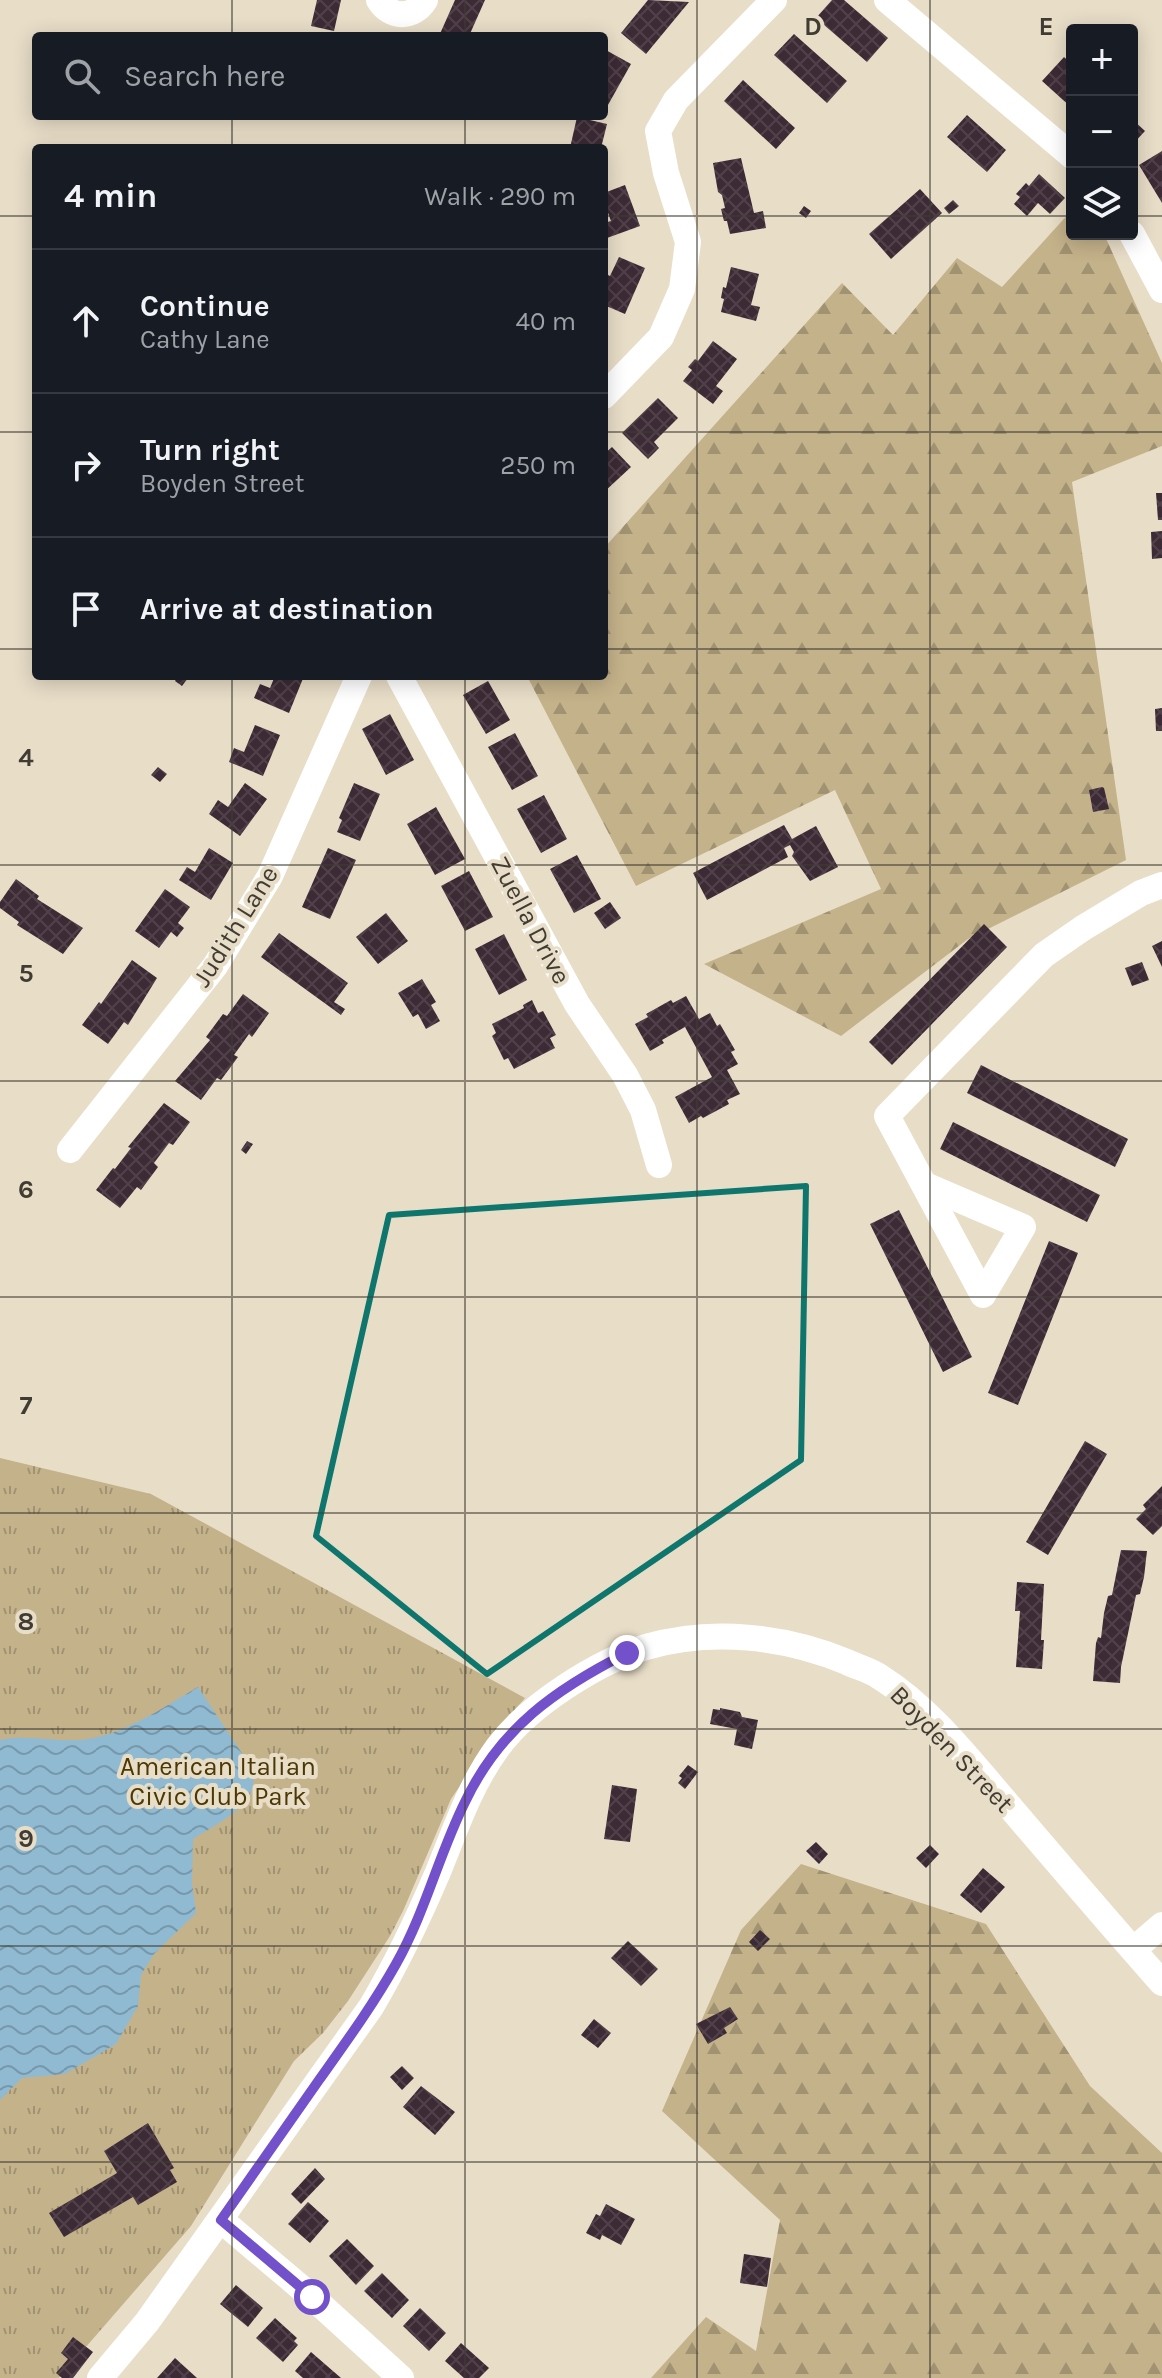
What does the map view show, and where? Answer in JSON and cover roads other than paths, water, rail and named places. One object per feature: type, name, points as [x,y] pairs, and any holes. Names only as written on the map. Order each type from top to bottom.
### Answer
[{"type":"street","points":[[379,0],[390,12],[404,15],[418,9],[425,0]]},
{"type":"street","points":[[608,392],[661,337],[682,289],[688,242],[666,173],[658,131],[678,98],[774,0]]},
{"type":"street","points":[[887,0],[1066,151]]},
{"type":"street","points":[[1135,240],[1162,290]]},
{"type":"street","name":"Judith Lane","points":[[70,1150],[215,966],[270,876],[357,680]]},
{"type":"street","name":"Zuella Drive","points":[[401,680],[577,1004],[625,1075],[643,1110],[659,1165]]},
{"type":"street","points":[[925,1185],[887,1116],[1044,955],[1141,893],[1162,885]]},
{"type":"street","name":"Boyden Street","points":[[100,2378],[147,2322],[371,2007],[398,1961],[439,1870],[465,1801],[499,1745],[542,1704],[579,1677],[639,1649],[674,1639],[734,1636],[794,1643],[878,1676],[912,1702],[969,1760],[1162,1983]]},
{"type":"street","points":[[1133,1950],[1162,1925]]},
{"type":"street","points":[[221,2220],[401,2378]]},
{"type":"water","points":[[198,1687],[251,1767],[254,1779],[251,1791],[237,1810],[193,1839],[192,1883],[196,1913],[154,1954],[141,1975],[138,2006],[116,2044],[65,2074],[22,2078],[0,2100],[0,1740],[80,1740],[112,1733],[142,1720]]},
{"type":"park label","name":"American Italian Civic Club Park","points":[[218,1781]]}]
